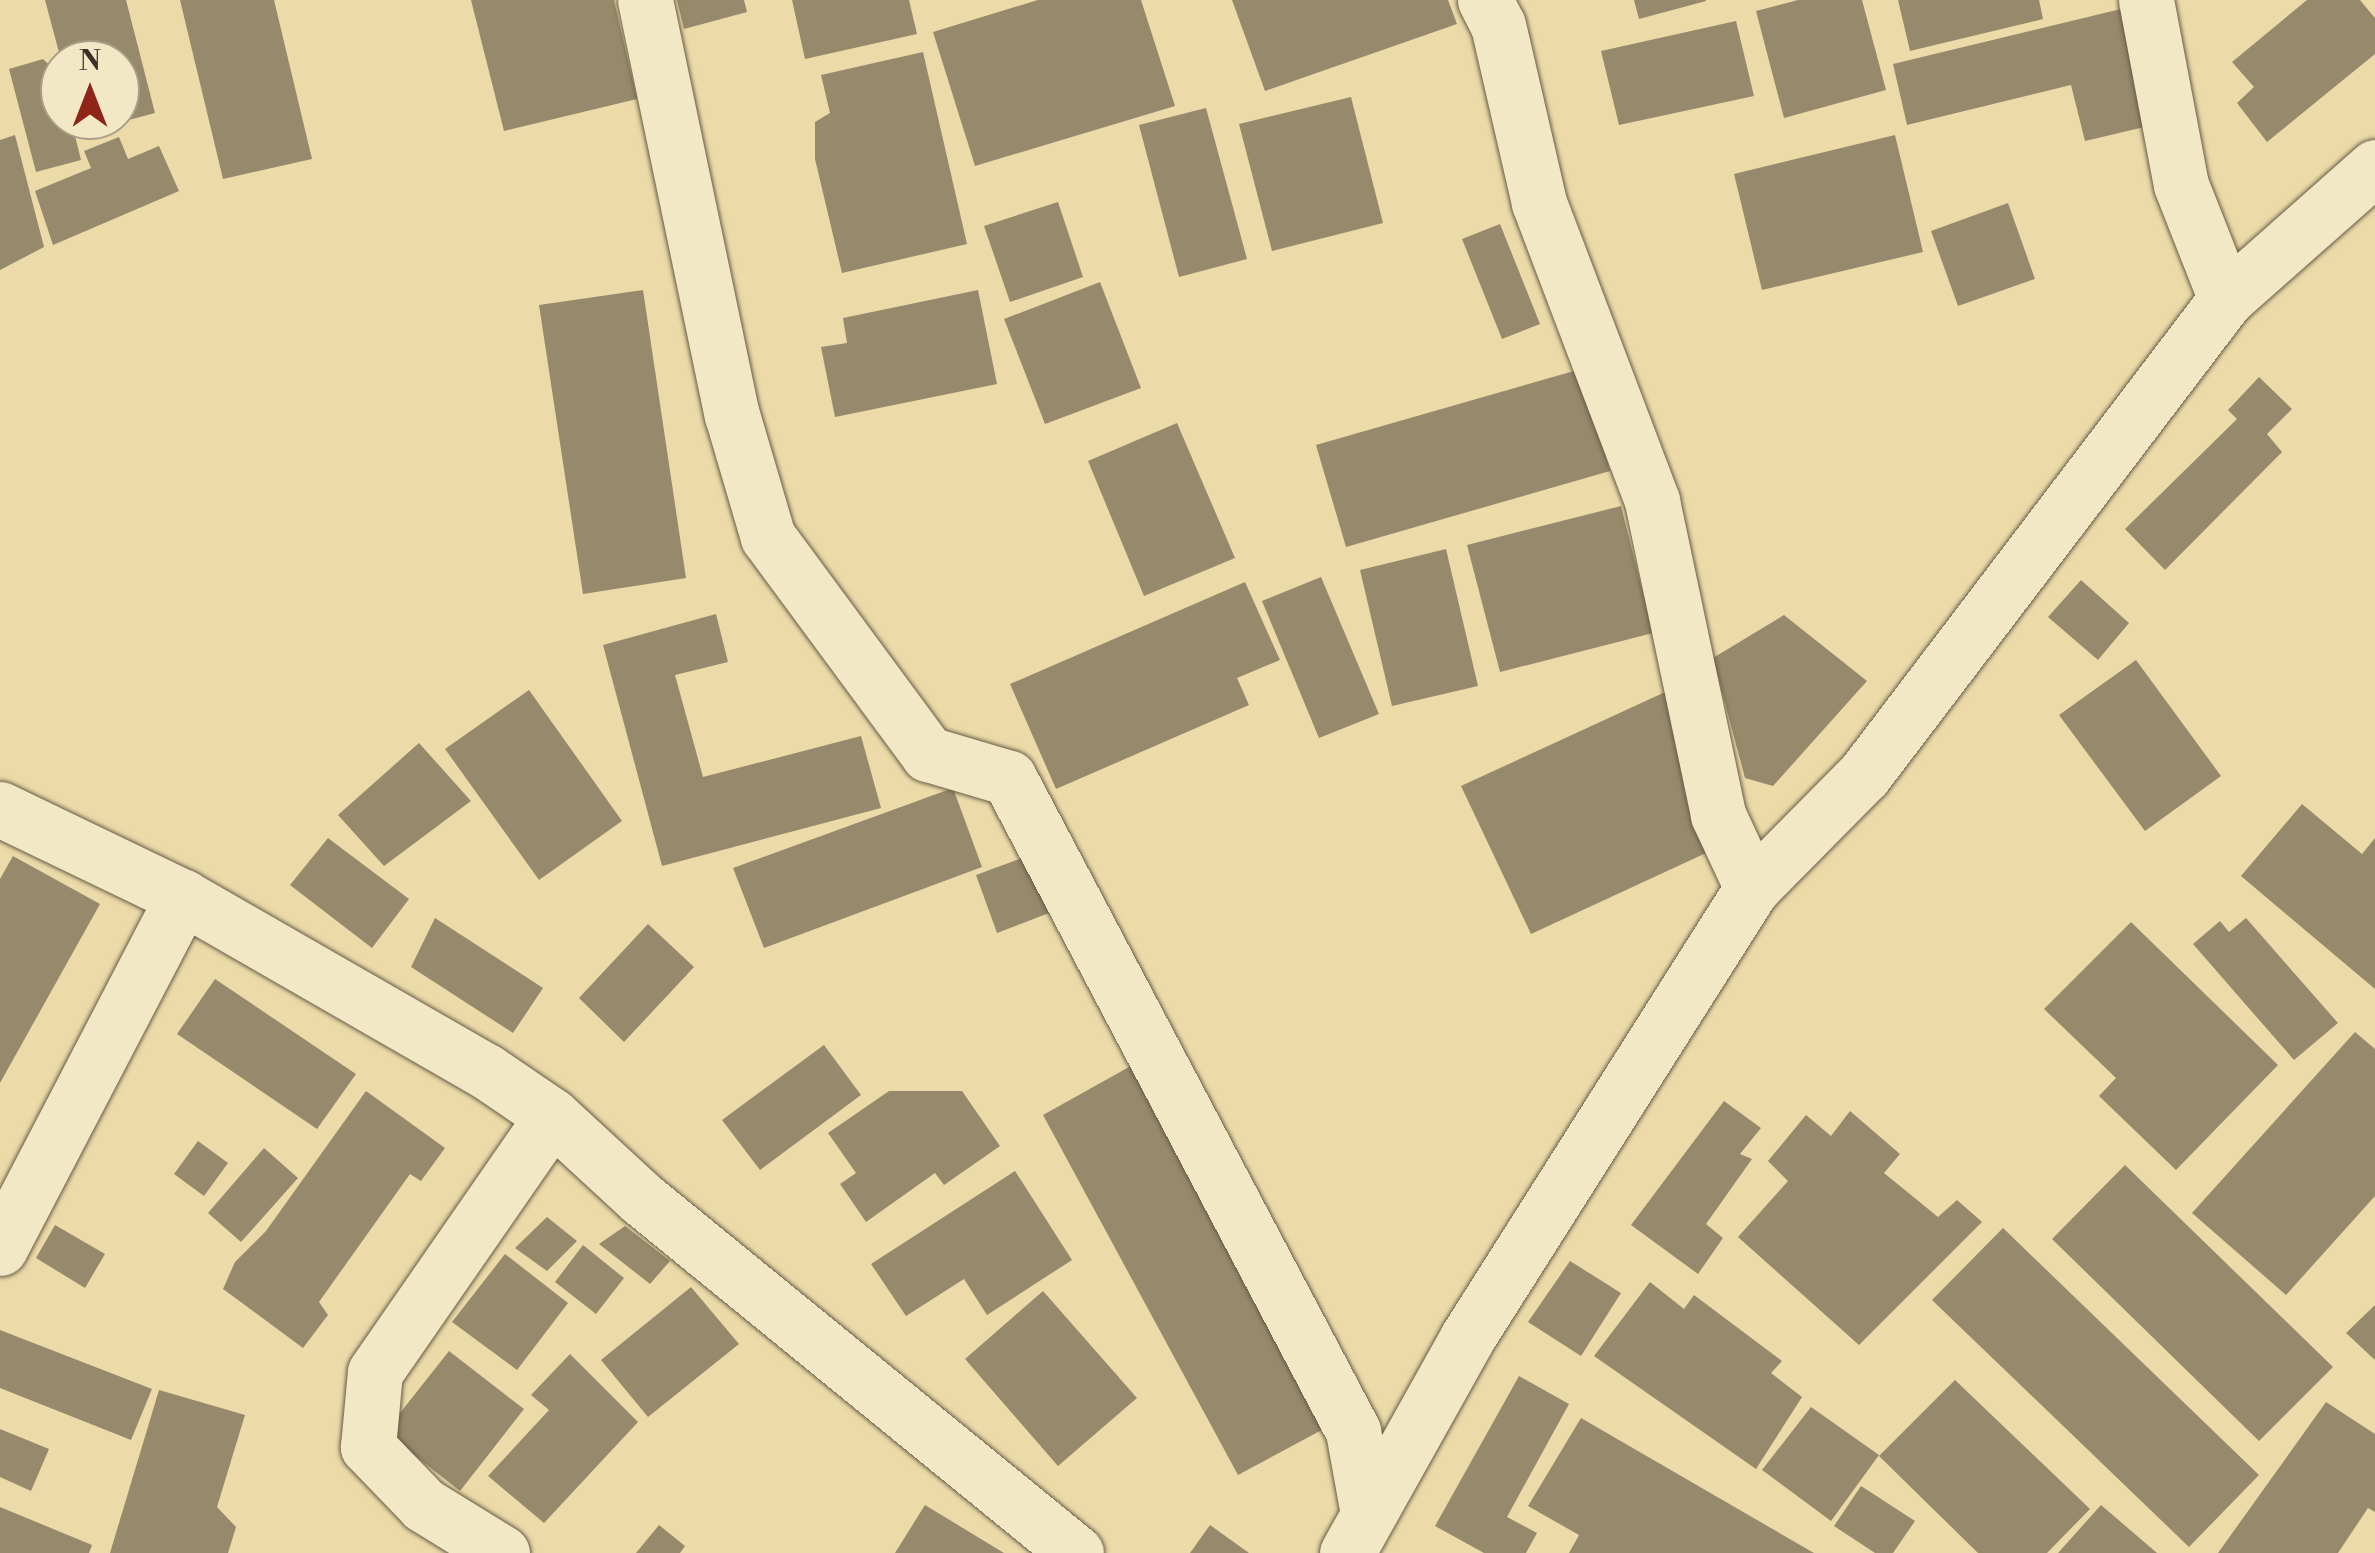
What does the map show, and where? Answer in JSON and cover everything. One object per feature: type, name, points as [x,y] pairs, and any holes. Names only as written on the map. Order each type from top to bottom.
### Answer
[{"type":"street","points":[[645,0],[732,415],[768,537],[928,754],[1010,778],[1353,1431],[1357,1530]]},
{"type":"street","points":[[1485,0],[1498,25],[1539,203],[1652,502],[1718,815],[1752,888]]},
{"type":"street","points":[[2146,0],[2181,185],[2226,299]]},
{"type":"street","points":[[1357,1530],[1752,888],[1864,775],[2226,299],[2375,166]]},
{"type":"street","points":[[0,809],[182,897],[486,1071],[552,1116],[656,1211],[1076,1553]]},
{"type":"street","points":[[0,1248],[182,897]]},
{"type":"street","points":[[502,1553],[424,1505],[368,1447],[375,1372],[552,1116]]},
{"type":"building","points":[[45,0],[126,0],[136,40],[56,40]]},
{"type":"building","points":[[180,0],[274,0],[312,159],[223,179]]},
{"type":"building","points":[[471,0],[614,0],[637,99],[504,131]]},
{"type":"building","points":[[677,0],[744,0],[747,12],[684,29]]},
{"type":"building","points":[[792,0],[909,0],[917,34],[805,59]]},
{"type":"building","points":[[1038,0],[1141,0],[1175,106],[975,166],[933,32]]},
{"type":"building","points":[[1232,0],[1448,0],[1457,24],[1265,91]]},
{"type":"building","points":[[1634,0],[1706,0],[1706,1],[1639,19]]},
{"type":"building","points":[[1798,0],[1862,0],[1886,90],[1784,118],[1756,11]]},
{"type":"building","points":[[1898,0],[2039,0],[2043,19],[1910,51]]},
{"type":"building","points":[[2307,0],[2360,0],[2375,18],[2375,54],[2267,142],[2237,103],[2254,87],[2232,62]]},
{"type":"building","points":[[2125,8],[2153,125],[2085,141],[2071,85],[1907,125],[1893,64]]},
{"type":"building","points":[[1736,21],[1754,96],[1619,125],[1601,51]]},
{"type":"building","points":[[923,52],[967,244],[842,273],[815,159],[815,122],[830,113],[821,75]]},
{"type":"building","points":[[140,55],[155,113],[140,117]]},
{"type":"building","points":[[40,60],[40,140],[76,140],[81,160],[36,172],[9,69]]},
{"type":"building","points":[[1351,97],[1383,223],[1272,251],[1239,124]]},
{"type":"building","points":[[1206,108],[1247,259],[1179,277],[1139,125]]},
{"type":"building","points":[[15,135],[44,247],[0,270],[0,140]]},
{"type":"building","points":[[1895,135],[1923,252],[1762,290],[1734,174]]},
{"type":"building","points":[[120,140],[128,159],[159,146],[179,191],[53,245],[35,191],[91,168],[84,151]]},
{"type":"building","points":[[1058,202],[1083,277],[1010,302],[984,226]]},
{"type":"building","points":[[2008,203],[2035,279],[1958,306],[1931,231]]},
{"type":"building","points":[[1500,224],[1540,324],[1502,339],[1462,239]]},
{"type":"building","points":[[1100,282],[1141,388],[1045,424],[1004,319]]},
{"type":"building","points":[[643,290],[686,578],[583,594],[539,305]]},
{"type":"building","points":[[978,290],[997,384],[835,417],[821,347],[847,343],[843,318]]},
{"type":"building","points":[[1581,369],[1610,471],[1346,547],[1316,445]]},
{"type":"building","points":[[2259,377],[2292,409],[2267,434],[2282,452],[2165,570],[2125,529],[2237,419],[2228,410]]},
{"type":"building","points":[[1177,423],[1235,558],[1144,596],[1088,461]]},
{"type":"building","points":[[1621,506],[1653,633],[1500,672],[1467,545]]},
{"type":"building","points":[[1446,549],[1478,686],[1392,706],[1360,570]]},
{"type":"building","points":[[1321,577],[1379,714],[1319,738],[1262,601]]},
{"type":"building","points":[[2081,580],[2129,623],[2098,660],[2048,617]]},
{"type":"building","points":[[1245,582],[1280,660],[1237,678],[1249,705],[1056,789],[1010,684]]},
{"type":"building","points":[[716,614],[728,662],[675,675],[703,777],[861,736],[881,808],[662,866],[603,645]]},
{"type":"building","points":[[1784,615],[1867,681],[1773,786],[1745,778],[1713,658]]},
{"type":"building","points":[[2136,660],[2221,776],[2145,831],[2059,715]]},
{"type":"building","points":[[1676,687],[1745,835],[1531,934],[1461,786]]},
{"type":"building","points":[[529,690],[622,821],[539,880],[445,749]]},
{"type":"building","points":[[419,743],[471,801],[384,866],[338,815]]},
{"type":"building","points":[[953,788],[982,867],[764,948],[733,868]]},
{"type":"building","points":[[2302,804],[2362,854],[2375,838],[2375,989],[2241,876]]},
{"type":"building","points":[[328,838],[409,899],[372,948],[290,885]]},
{"type":"building","points":[[1036,853],[1057,910],[997,933],[976,875]]},
{"type":"building","points":[[13,856],[100,904],[0,1083],[0,879]]},
{"type":"building","points":[[435,918],[543,988],[513,1033],[411,967]]},
{"type":"building","points":[[2246,918],[2338,1023],[2294,1060],[2193,944],[2220,921],[2229,932]]},
{"type":"building","points":[[2131,922],[2278,1065],[2176,1170],[2099,1096],[2116,1078],[2044,1009]]},
{"type":"building","points":[[648,924],[694,967],[624,1042],[579,998]]},
{"type":"building","points":[[215,979],[356,1074],[317,1129],[177,1034]]},
{"type":"building","points":[[2355,1032],[2375,1049],[2375,1196],[2286,1295],[2192,1213]]},
{"type":"building","points":[[824,1045],[861,1095],[760,1170],[722,1120]]},
{"type":"building","points":[[1163,1048],[1359,1410],[1238,1475],[1043,1115]]},
{"type":"building","points":[[366,1091],[445,1148],[421,1181],[410,1174],[319,1302],[328,1315],[303,1348],[223,1289],[235,1262],[266,1231]]},
{"type":"building","points":[[889,1091],[962,1091],[1000,1146],[944,1185],[935,1173],[866,1222],[840,1184],[856,1173],[828,1133]]},
{"type":"building","points":[[1724,1101],[1761,1128],[1740,1154],[1752,1159],[1706,1224],[1723,1238],[1698,1274],[1631,1225]]},
{"type":"building","points":[[1850,1111],[1900,1154],[1884,1173],[1938,1217],[1957,1200],[1982,1222],[1859,1345],[1738,1237],[1788,1181],[1768,1161],[1806,1115],[1831,1136]]},
{"type":"building","points":[[198,1141],[228,1163],[204,1196],[174,1174]]},
{"type":"building","points":[[264,1148],[298,1178],[241,1242],[208,1213]]},
{"type":"building","points":[[2125,1165],[2333,1367],[2259,1441],[2052,1239]]},
{"type":"building","points":[[1015,1171],[1072,1260],[987,1315],[964,1279],[906,1316],[871,1264]]},
{"type":"building","points":[[547,1217],[577,1241],[547,1271],[515,1248]]},
{"type":"building","points":[[55,1225],[105,1254],[85,1288],[36,1258]]},
{"type":"building","points":[[625,1226],[670,1261],[650,1284],[599,1244]]},
{"type":"building","points":[[2003,1228],[2259,1475],[2189,1547],[1932,1300]]},
{"type":"building","points":[[583,1245],[624,1278],[596,1314],[555,1282]]},
{"type":"building","points":[[505,1254],[568,1303],[517,1370],[452,1322]]},
{"type":"building","points":[[1570,1261],[1621,1293],[1581,1356],[1528,1322]]},
{"type":"building","points":[[1650,1282],[1684,1309],[1694,1295],[1782,1361],[1771,1373],[1802,1397],[1756,1469],[1594,1356]]},
{"type":"building","points":[[691,1287],[739,1344],[648,1417],[601,1360]]},
{"type":"building","points":[[1043,1291],[1137,1398],[1058,1466],[965,1359]]},
{"type":"building","points":[[2375,1305],[2375,1360],[2346,1333]]},
{"type":"building","points":[[0,1330],[152,1389],[131,1440],[0,1388]]},
{"type":"building","points":[[449,1351],[524,1409],[460,1491],[385,1432]]},
{"type":"building","points":[[570,1354],[638,1422],[544,1523],[488,1476],[549,1410],[531,1395]]},
{"type":"building","points":[[1519,1376],[1569,1404],[1507,1517],[1537,1533],[1526,1553],[1484,1553],[1435,1526]]},
{"type":"building","points":[[1955,1380],[2090,1509],[2047,1553],[1978,1553],[1879,1456]]},
{"type":"building","points":[[159,1390],[245,1415],[217,1507],[236,1527],[228,1553],[110,1553]]},
{"type":"building","points":[[2326,1402],[2375,1434],[2375,1512],[2368,1508],[2338,1553],[2218,1553]]},
{"type":"building","points":[[1811,1407],[1879,1455],[1831,1521],[1762,1470]]},
{"type":"building","points":[[1581,1418],[1814,1553],[1569,1553],[1579,1535],[1528,1506]]},
{"type":"building","points":[[0,1429],[49,1449],[31,1491],[0,1477]]},
{"type":"building","points":[[1861,1486],[1915,1521],[1893,1553],[1875,1553],[1834,1526]]},
{"type":"building","points":[[925,1505],[1004,1553],[895,1553]]},
{"type":"building","points":[[2101,1505],[2157,1553],[2058,1553]]},
{"type":"building","points":[[0,1507],[92,1545],[89,1553],[0,1553]]},
{"type":"building","points":[[659,1525],[685,1546],[680,1553],[636,1553]]},
{"type":"building","points":[[1210,1525],[1249,1553],[1190,1553]]}]
